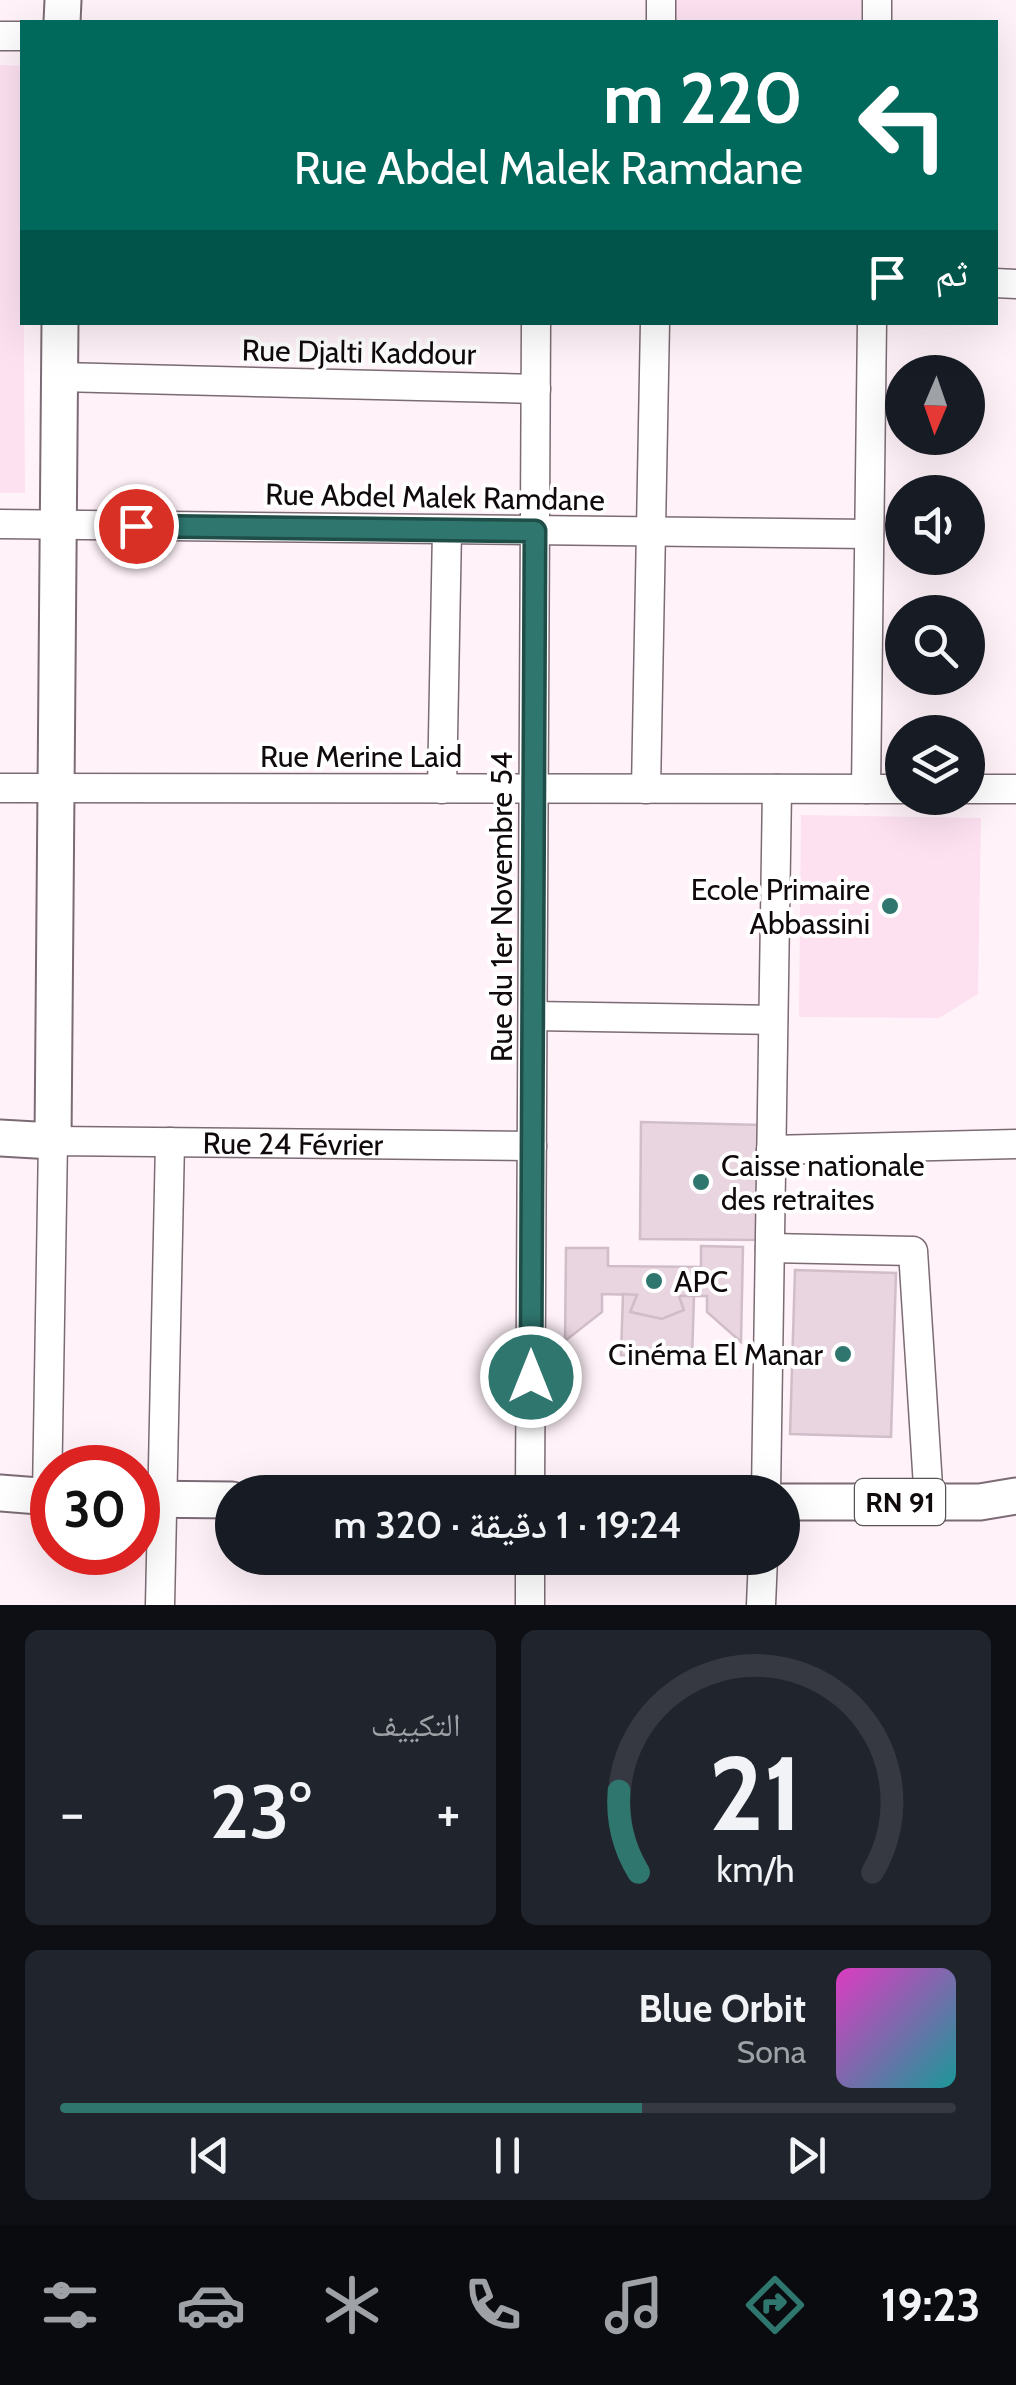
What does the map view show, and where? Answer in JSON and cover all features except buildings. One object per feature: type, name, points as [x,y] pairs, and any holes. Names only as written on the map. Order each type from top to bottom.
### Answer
[{"type":"main road","points":[[53,1141],[60,325]]},
{"type":"main road","name":"Rue 24 Février","points":[[0,1138],[53,1141]]},
{"type":"main road","points":[[0,1492],[30,1494]]},
{"type":"main road","name":"RN 91","points":[[800,1502],[980,1502],[1016,1496]]},
{"type":"main road","points":[[160,1500],[215,1500]]},
{"type":"street","name":"Rue du 1er Novembre 54","points":[[530,1475],[536,325]]},
{"type":"street","points":[[646,789],[655,325]]},
{"type":"street","points":[[866,789],[872,325]]},
{"type":"street","name":"Rue Djalti Kaddour","points":[[60,377],[536,389]]},
{"type":"street","name":"Rue Abdel Malek Ramdane","points":[[0,524],[869,534]]},
{"type":"street","points":[[442,789],[447,530]]},
{"type":"street","name":"Rue Merine Laid","points":[[0,788],[885,789]]},
{"type":"street","points":[[985,789],[1016,789]]},
{"type":"street","points":[[766,1475],[777,790]]},
{"type":"street","points":[[533,1016],[774,1020]]},
{"type":"street","points":[[50,1445],[53,1141]]},
{"type":"street","name":"Rue 24 Février","points":[[53,1141],[532,1146]]},
{"type":"street","points":[[153,1445],[170,1142]]},
{"type":"street","points":[[772,1150],[1016,1144]]},
{"type":"street","points":[[770,1248],[914,1251],[929,1502]]},
{"type":"street","points":[[157,1575],[160,1605]]},
{"type":"street","points":[[530,1575],[530,1605]]},
{"type":"street","points":[[761,1605],[762,1575]]},
{"type":"shaded area","points":[[675,0],[861,0],[861,20],[674,20]]},
{"type":"shaded area","points":[[0,65],[20,66],[20,325],[24,325],[25,493],[0,493]]},
{"type":"shaded area","name":"Ecole Primaire Abbassini","points":[[801,815],[981,818],[978,994],[939,1018],[799,1017]]},
{"type":"place","name":"Ecole Primaire Abbassini","points":[[890,906]]},
{"type":"place","name":"Caisse nationale des retraites","points":[[701,1182]]},
{"type":"place","name":"APC","points":[[654,1281]]},
{"type":"place","name":"Cinéma El Manar","points":[[843,1354]]},
{"type":"route","points":[[136,526],[535,531],[531,1377]]}]
